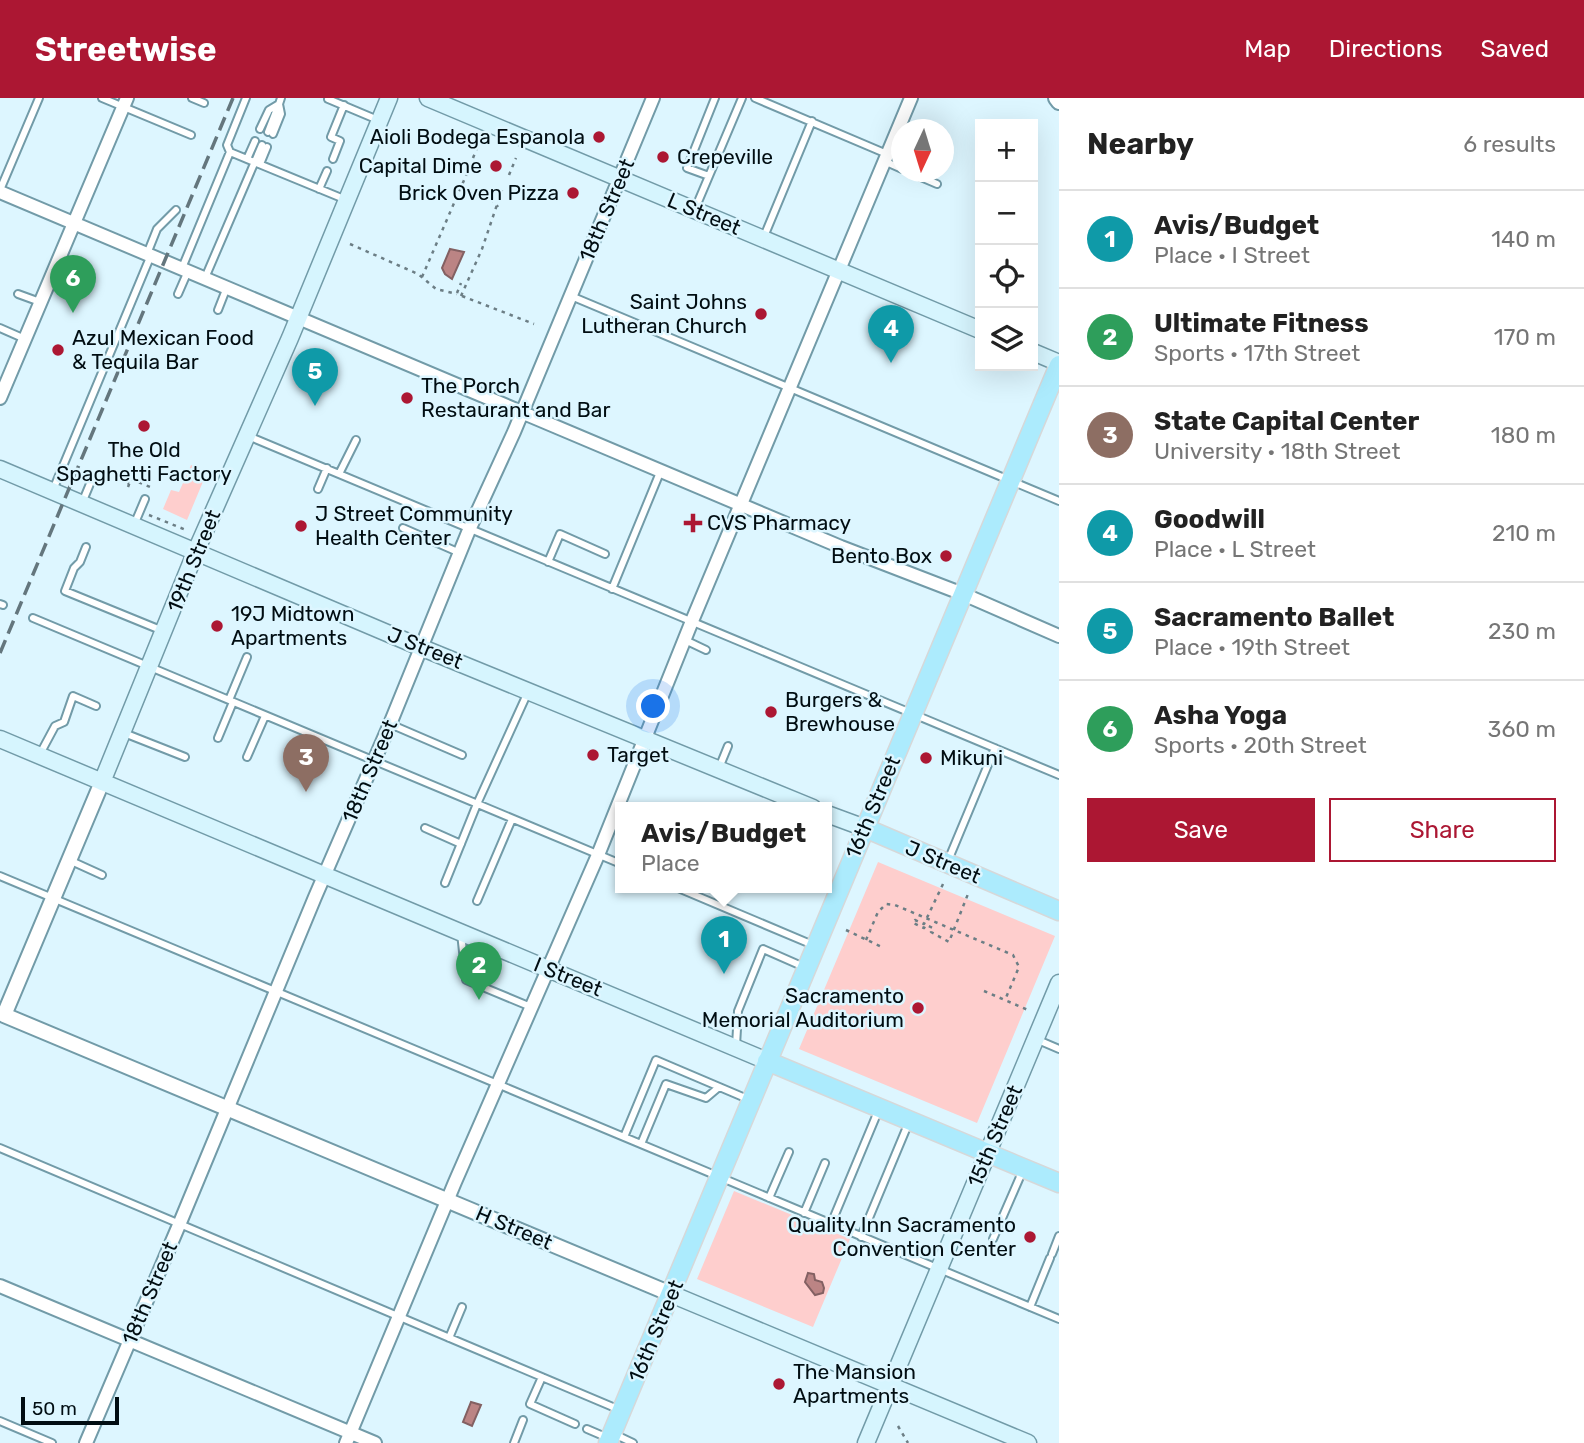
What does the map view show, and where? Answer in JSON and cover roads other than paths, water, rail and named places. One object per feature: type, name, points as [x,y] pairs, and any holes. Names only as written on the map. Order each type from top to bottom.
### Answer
[{"type":"main road","name":"19th Street","points":[[103,782],[196,551],[298,318],[389,98]]},
{"type":"main road","name":"L Street","points":[[428,98],[975,328]]},
{"type":"main road","points":[[1038,354],[1059,364]]},
{"type":"main road","name":"16th Street","points":[[610,1438],[1059,364]]},
{"type":"main road","name":"J Street","points":[[0,469],[420,647],[798,802]]},
{"type":"main road","name":"I Street","points":[[0,739],[1059,1182]]},
{"type":"main road","name":"J Street","points":[[832,816],[1059,911]]},
{"type":"main road","name":"15th Street","points":[[866,1443],[1059,984]]},
{"type":"main road","name":"H Street","points":[[671,1294],[1028,1443]]},
{"type":"street","name":"18th Street","points":[[86,1443],[653,98]]},
{"type":"street","points":[[620,802],[692,621],[911,98]]},
{"type":"street","points":[[1056,98],[1059,102]]},
{"type":"street","points":[[0,398],[125,102]]},
{"type":"street","points":[[0,191],[741,505],[882,564],[963,594],[1059,636]]},
{"type":"street","name":"19th Street","points":[[1,1018],[103,782]]},
{"type":"street","points":[[348,1438],[615,814]]},
{"type":"street","name":"H Street","points":[[1,1018],[671,1294]]},
{"type":"street","points":[[0,1286],[348,1438],[375,1443]]},
{"type":"lane","points":[[0,191],[39,98]]},
{"type":"lane","points":[[102,98],[125,102],[191,135]]},
{"type":"lane","points":[[192,98],[204,103]]},
{"type":"lane","points":[[178,293],[230,152],[227,145],[246,98]]},
{"type":"lane","points":[[709,176],[687,168],[715,98]]},
{"type":"lane","points":[[695,210],[742,98]]},
{"type":"lane","points":[[755,98],[812,121],[891,162]]},
{"type":"lane","points":[[328,99],[379,120]]},
{"type":"lane","points":[[260,128],[269,110],[280,101]]},
{"type":"lane","points":[[270,133],[281,114],[280,101]]},
{"type":"lane","points":[[333,159],[340,141],[331,137],[344,105]]},
{"type":"lane","points":[[763,239],[812,121]]},
{"type":"lane","points":[[205,278],[262,144]]},
{"type":"lane","points":[[230,152],[289,173],[346,200]]},
{"type":"lane","points":[[319,189],[327,171]]},
{"type":"lane","points":[[932,182],[937,184]]},
{"type":"lane","points":[[52,491],[157,229],[176,210]]},
{"type":"lane","points":[[218,310],[227,287]]},
{"type":"lane","points":[[18,294],[40,302]]},
{"type":"lane","points":[[571,296],[1059,501]]},
{"type":"lane","points":[[0,328],[25,338]]},
{"type":"lane","points":[[247,435],[692,621],[767,656],[1059,775]]},
{"type":"lane","points":[[339,474],[356,440]]},
{"type":"lane","points":[[318,489],[327,468]]},
{"type":"lane","points":[[612,589],[662,470]]},
{"type":"lane","points":[[82,503],[92,479]]},
{"type":"lane","points":[[134,525],[145,499]]},
{"type":"lane","points":[[403,528],[460,553]]},
{"type":"lane","points":[[548,562],[560,534],[605,554]]},
{"type":"lane","points":[[86,547],[65,591],[165,632]]},
{"type":"lane","points":[[33,618],[615,862]]},
{"type":"lane","points":[[685,639],[706,650]]},
{"type":"lane","points":[[218,738],[247,657]]},
{"type":"lane","points":[[445,883],[528,690]]},
{"type":"lane","points":[[39,755],[55,726],[64,722],[73,696],[96,706]]},
{"type":"lane","points":[[247,757],[265,716]]},
{"type":"lane","points":[[390,724],[462,755]]},
{"type":"lane","points":[[124,733],[186,757]]},
{"type":"lane","points":[[718,769],[728,746]]},
{"type":"lane","points":[[947,864],[995,748]]},
{"type":"lane","points":[[477,901],[512,819]]},
{"type":"lane","points":[[425,828],[461,844]]},
{"type":"lane","points":[[69,860],[102,875]]},
{"type":"lane","points":[[0,876],[1059,1320]]},
{"type":"lane","points":[[690,893],[815,946]]},
{"type":"lane","points":[[460,932],[466,980],[531,1007]]},
{"type":"lane","points":[[736,1047],[738,1011],[763,949],[806,967]]},
{"type":"lane","points":[[1035,1038],[1059,1048]]},
{"type":"lane","points":[[624,1137],[656,1059],[751,1100]]},
{"type":"lane","points":[[641,1144],[666,1084],[706,1098],[719,1087]]},
{"type":"lane","points":[[831,1224],[880,1108]]},
{"type":"lane","points":[[861,1237],[909,1120]]},
{"type":"lane","points":[[0,1148],[622,1410]]},
{"type":"lane","points":[[769,1198],[789,1152]]},
{"type":"lane","points":[[804,1213],[825,1163]]},
{"type":"lane","points":[[993,1240],[1024,1168]]},
{"type":"lane","points":[[1030,1307],[1059,1236]]},
{"type":"lane","points":[[449,1338],[462,1307]]},
{"type":"lane","points":[[542,1377],[530,1404],[575,1424]]},
{"type":"lane","points":[[513,1443],[523,1420]]},
{"type":"lane","points":[[0,1421],[52,1443]]},
{"type":"lane","points":[[587,1429],[633,1443]]},
{"type":"railway","points":[[0,653],[233,98]]},
{"type":"place","name":"Aioli Bodega Espanola","points":[[599,137]]},
{"type":"place","name":"Crepeville","points":[[663,157]]},
{"type":"place","name":"Capital Dime","points":[[496,166]]},
{"type":"place","name":"Brick Oven Pizza","points":[[573,193]]},
{"type":"place","name":"Asha Yoga","points":[[73,313]]},
{"type":"place","name":"Saint Johns Lutheran Church","points":[[761,314]]},
{"type":"place","name":"Azul Mexican Food & Tequila Bar","points":[[58,350]]},
{"type":"place","name":"Goodwill","points":[[891,363]]},
{"type":"place","name":"The Porch Restaurant and Bar","points":[[407,398]]},
{"type":"place","name":"Sacramento Ballet","points":[[315,406]]},
{"type":"place","name":"The Old Spaghetti Factory","points":[[144,426]]},
{"type":"place","name":"CVS Pharmacy","points":[[693,523]]},
{"type":"place","name":"J Street Community Health Center","points":[[301,526]]},
{"type":"place","name":"Bento Box","points":[[946,556]]},
{"type":"place","name":"19J Midtown Apartments","points":[[217,626]]},
{"type":"place","name":"Burgers & Brewhouse","points":[[771,712]]},
{"type":"place","name":"Target","points":[[593,755]]},
{"type":"place","name":"Mikuni","points":[[926,758]]},
{"type":"place","name":"State Capital Center","points":[[306,792]]},
{"type":"place","name":"Avis/Budget","points":[[724,974]]},
{"type":"place","name":"Ultimate Fitness","points":[[479,1000]]},
{"type":"place","name":"Sacramento Memorial Auditorium","points":[[918,1008]]},
{"type":"place","name":"Quality Inn Sacramento Convention Center","points":[[1030,1237]]},
{"type":"place","name":"The Mansion Apartments","points":[[779,1384]]}]
